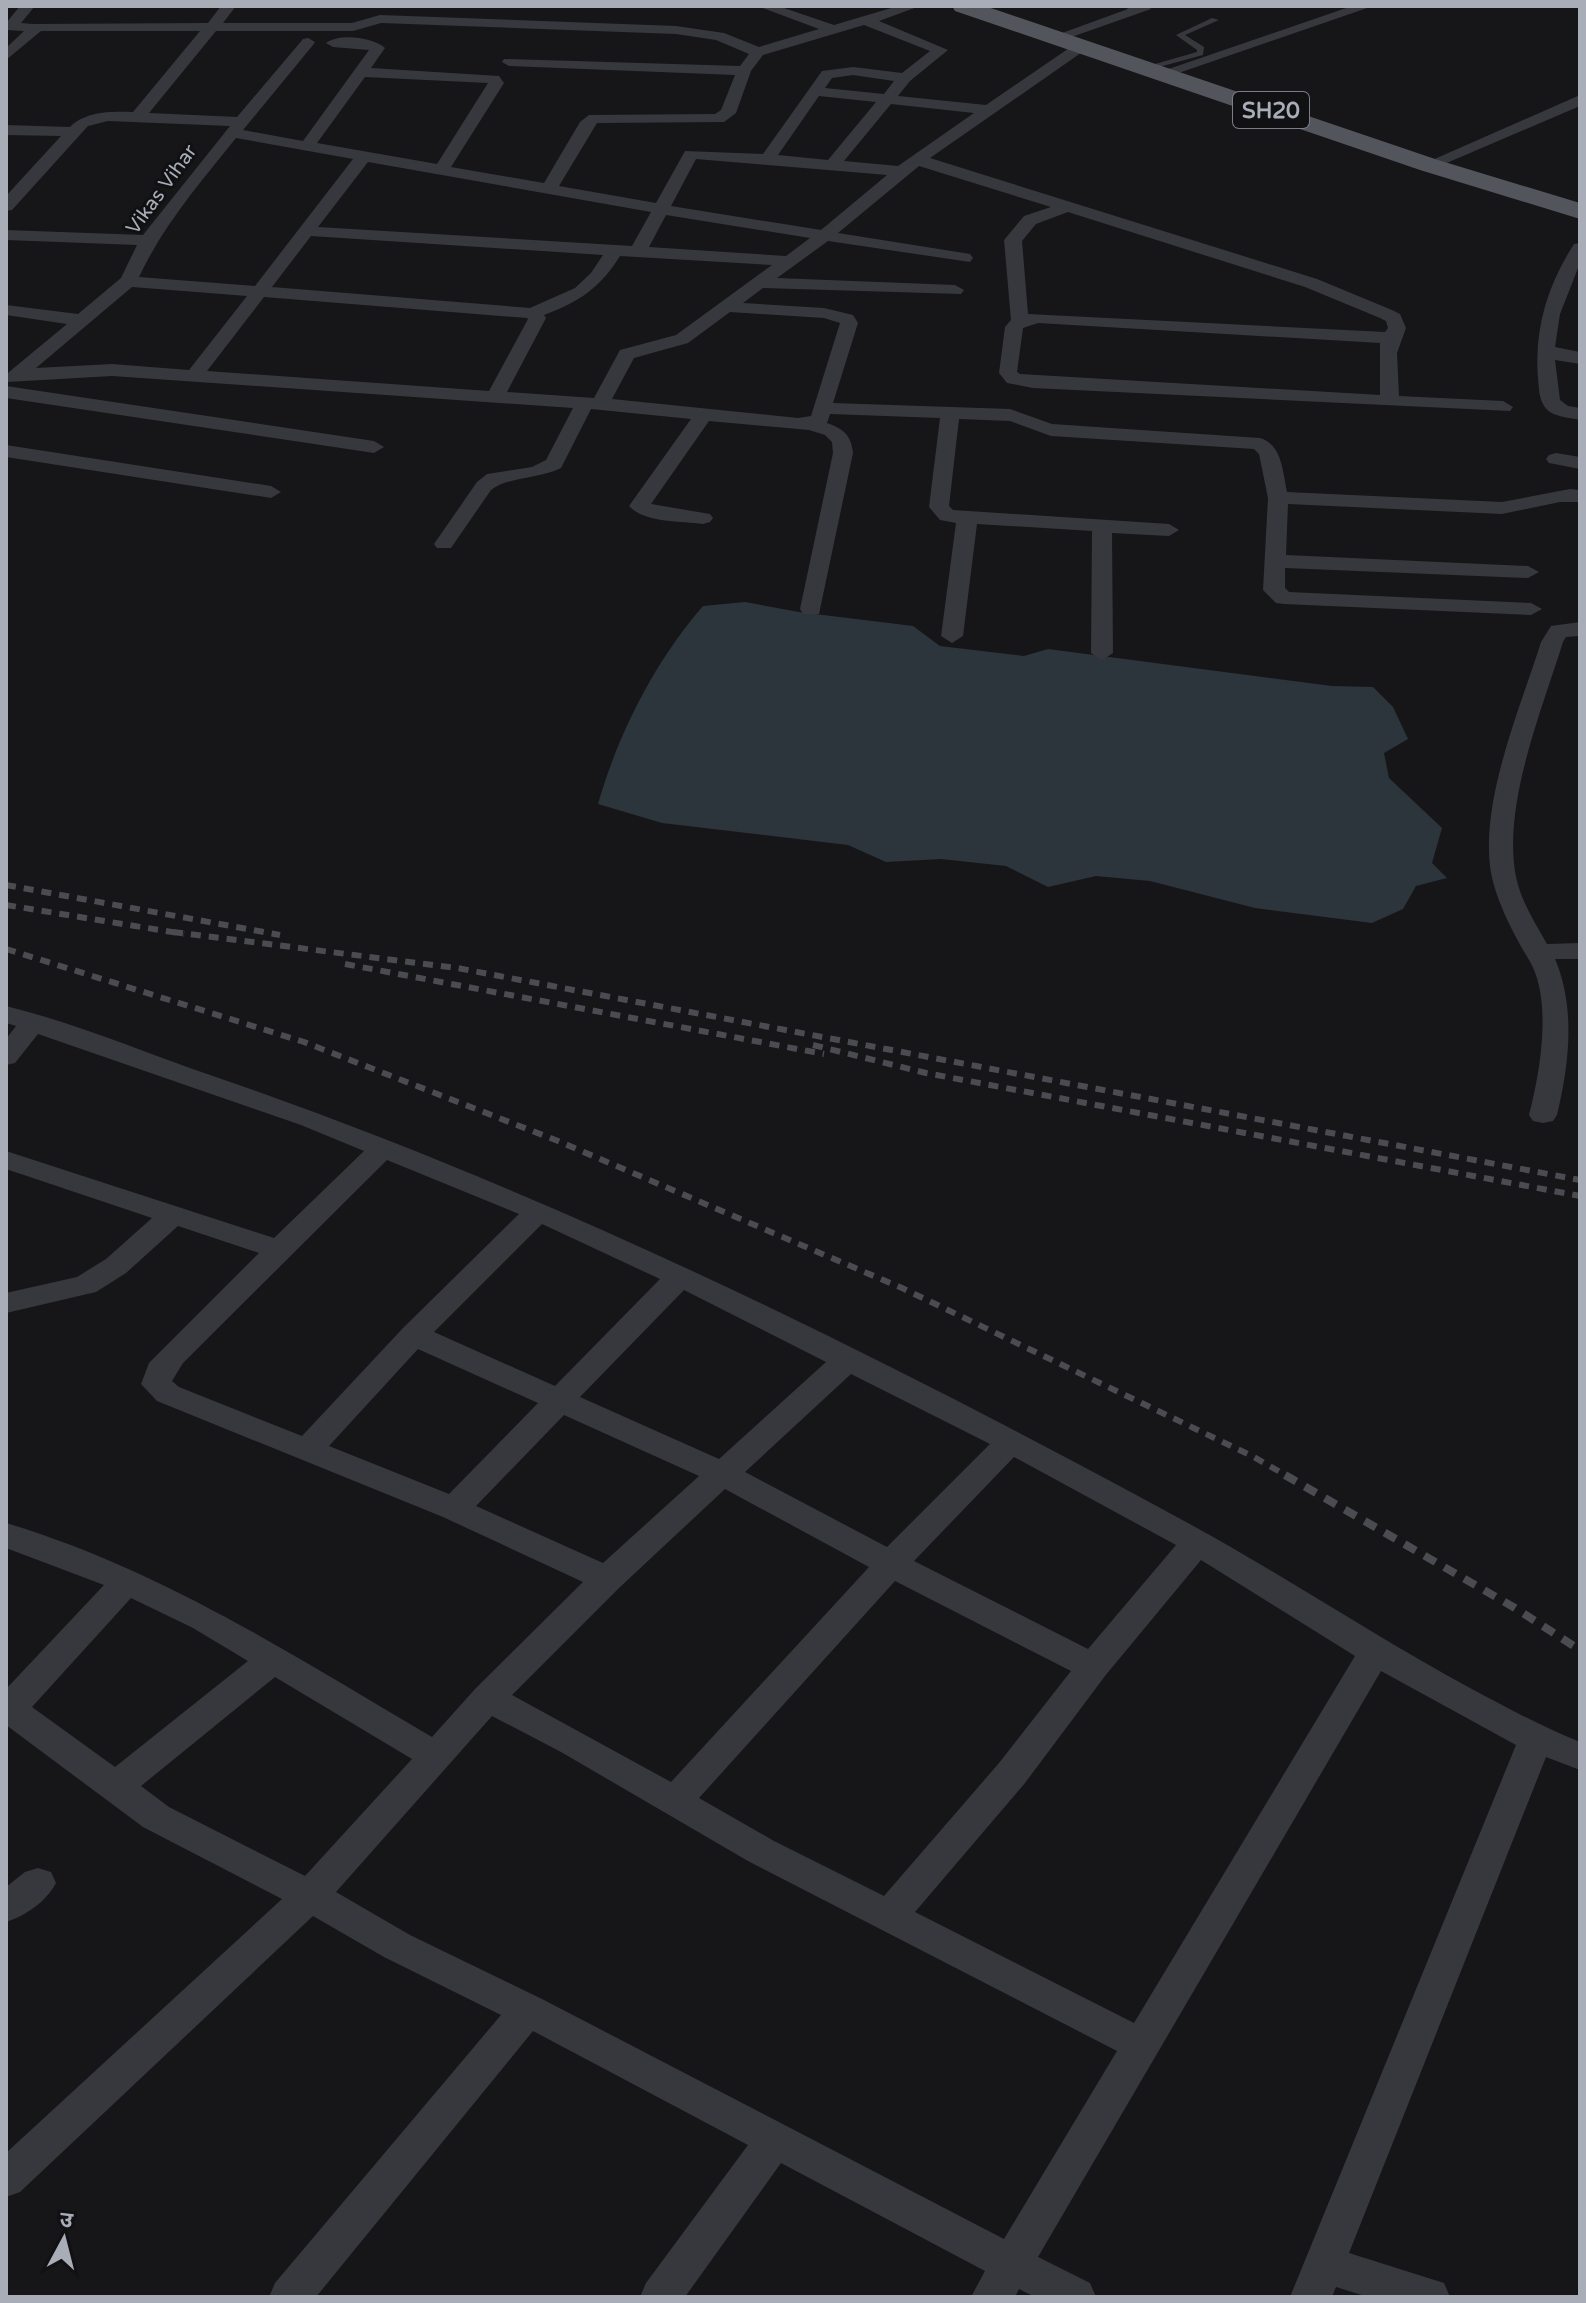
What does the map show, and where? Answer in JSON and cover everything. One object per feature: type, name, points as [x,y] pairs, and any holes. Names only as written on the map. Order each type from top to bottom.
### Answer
[{"type":"main road","name":"SH20","points":[[963,6],[1429,165],[1580,211]]},
{"type":"street","points":[[8,26],[28,6]]},
{"type":"street","points":[[137,117],[229,6]]},
{"type":"street","points":[[764,6],[835,30]]},
{"type":"street","points":[[549,189],[588,122],[594,118],[675,127],[718,119],[728,113],[744,71],[758,52],[913,6]]},
{"type":"street","points":[[1158,71],[1366,6]]},
{"type":"street","points":[[1058,37],[1143,7]]},
{"type":"street","points":[[304,35],[353,27],[385,12],[676,30],[719,36],[758,52]]},
{"type":"street","points":[[8,26],[37,27],[83,21],[304,35],[376,45],[378,48],[307,146]]},
{"type":"street","points":[[833,164],[905,78],[941,50],[867,21]]},
{"type":"street","points":[[6,56],[37,27]]},
{"type":"street","name":"Vikas Vihar","points":[[9,385],[128,281],[148,240],[199,170],[238,128],[304,35]]},
{"type":"street","points":[[444,544],[484,486],[494,478],[537,472],[554,464],[627,354],[682,339],[825,235],[901,171],[1083,45]]},
{"type":"street","points":[[509,62],[744,71]]},
{"type":"street","points":[[767,159],[827,74],[837,71],[905,78]]},
{"type":"street","points":[[360,72],[494,79],[496,83],[441,170]]},
{"type":"street","points":[[814,91],[989,110]]},
{"type":"street","points":[[1429,165],[1580,100]]},
{"type":"street","points":[[6,206],[72,132],[92,119],[137,117],[238,128],[307,146],[441,170],[964,258]]},
{"type":"street","points":[[6,130],[72,132]]},
{"type":"street","points":[[638,252],[661,209],[683,153],[901,171]]},
{"type":"street","points":[[194,376],[364,156]]},
{"type":"street","points":[[918,160],[1311,283],[1394,318],[1397,328],[1389,338],[1390,401]]},
{"type":"street","points":[[1020,321],[1013,240],[1030,220],[1067,207]]},
{"type":"street","points":[[308,231],[790,261]]},
{"type":"street","points":[[6,235],[148,240]]},
{"type":"street","points":[[1580,248],[1562,279],[1546,331],[1544,353],[1550,400],[1559,409],[1580,414]]},
{"type":"street","points":[[128,281],[532,313],[587,290],[600,276],[614,251]]},
{"type":"street","points":[[761,283],[955,290]]},
{"type":"street","points":[[728,307],[824,313],[847,319],[849,323],[817,416]]},
{"type":"street","points":[[6,310],[81,320]]},
{"type":"street","points":[[494,398],[537,318],[532,313]]},
{"type":"street","points":[[1389,338],[1038,318],[1020,321],[1014,327],[1008,373],[1014,379],[1503,407]]},
{"type":"street","points":[[1544,353],[1580,358]]},
{"type":"street","points":[[9,385],[76,370],[592,404],[703,415],[950,412],[1020,416],[1040,428],[1051,430],[1255,443],[1268,452],[1278,498],[1274,590],[1284,598],[1531,609]]},
{"type":"street","points":[[9,385],[374,447]]},
{"type":"street","points":[[950,412],[939,507],[947,516],[1169,530]]},
{"type":"street","points":[[703,415],[639,506],[650,511],[703,518]]},
{"type":"street","points":[[811,609],[843,453],[842,440],[817,416]]},
{"type":"street","points":[[6,451],[271,492]]},
{"type":"street","points":[[1556,459],[1580,463]]},
{"type":"street","points":[[1278,498],[1502,508],[1527,507],[1557,494],[1580,496]]},
{"type":"street","points":[[952,636],[967,519]]},
{"type":"street","points":[[1102,526],[1102,653]]},
{"type":"street","points":[[1275,561],[1528,572]]},
{"type":"street","points":[[1543,1115],[1554,1021],[1552,986],[1511,899],[1502,863],[1509,788],[1554,635],[1580,629]]},
{"type":"street","points":[[1536,952],[1580,951]]},
{"type":"street","points":[[6,1057],[19,1018],[311,1119],[538,1211],[680,1276],[1011,1441],[1197,1542],[1375,1652],[1536,1739],[1580,1756]]},
{"type":"street","points":[[382,1149],[172,1356],[160,1370],[156,1384],[168,1394],[454,1509],[607,1579]]},
{"type":"street","points":[[6,1160],[279,1250]]},
{"type":"street","points":[[308,1449],[414,1335],[538,1211]]},
{"type":"street","points":[[6,1303],[86,1285],[116,1266],[173,1215]]},
{"type":"street","points":[[454,1509],[680,1276]]},
{"type":"street","points":[[414,1335],[723,1474],[1093,1667]]},
{"type":"street","points":[[6,2179],[310,1896],[487,1698],[607,1579],[847,1360]]},
{"type":"street","points":[[676,1800],[891,1564],[1011,1441]]},
{"type":"street","points":[[6,1535],[127,1581],[205,1619],[434,1755]]},
{"type":"street","points":[[888,1917],[1012,1773],[1093,1667],[1197,1542]]},
{"type":"street","points":[[127,1581],[8,1710],[156,1817],[310,1896],[397,1946],[528,2010],[775,2139],[1002,2281],[1075,2297]]},
{"type":"street","points":[[1002,2281],[1375,1652]]},
{"type":"street","points":[[114,1788],[273,1659]]},
{"type":"street","points":[[487,1698],[676,1800],[761,1851],[1142,2045]]},
{"type":"street","points":[[1429,2297],[1317,2280],[1536,1739]]},
{"type":"street","points":[[6,1907],[38,1883]]},
{"type":"street","points":[[290,2297],[528,2010]]},
{"type":"street","points":[[661,2297],[775,2139]]},
{"type":"lane","points":[[1158,71],[1200,53],[1201,49],[1180,35],[1215,20]]},
{"type":"shaded area","points":[[745,602],[913,626],[940,646],[1024,656],[1048,649],[1332,686],[1373,687],[1393,707],[1408,739],[1384,753],[1389,778],[1442,828],[1432,863],[1447,878],[1416,886],[1403,909],[1372,923],[1255,908],[1150,881],[1096,876],[1048,887],[1006,866],[941,859],[886,862],[848,845],[662,823],[598,804],[627,725],[669,650],[703,606]]},
{"type":"railway","points":[[6,885],[280,935]]},
{"type":"railway","points":[[6,905],[184,934]]},
{"type":"railway","points":[[173,932],[457,968],[1580,1180]]},
{"type":"railway","points":[[6,949],[304,1042],[558,1141],[902,1288],[1252,1456],[1289,1477]]},
{"type":"railway","points":[[345,964],[824,1054]]},
{"type":"railway","points":[[813,1045],[926,1073],[1580,1196]]},
{"type":"railway","points":[[1285,1475],[1515,1608],[1580,1650]]}]
